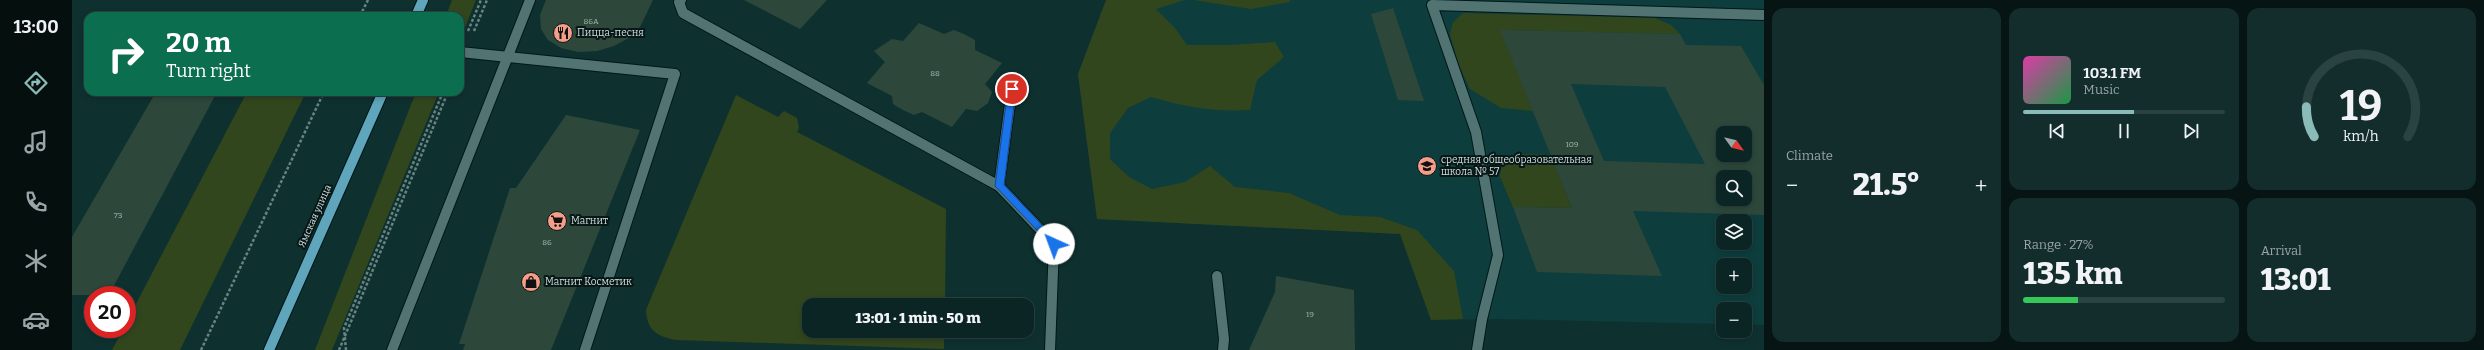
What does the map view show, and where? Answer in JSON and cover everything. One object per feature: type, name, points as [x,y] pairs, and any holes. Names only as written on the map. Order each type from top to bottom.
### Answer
[{"type":"main road","points":[[418,12],[422,0]]},
{"type":"main road","name":"Ямская улица","points":[[269,350],[381,96]]},
{"type":"street","points":[[392,350],[506,57],[530,0]]},
{"type":"street","points":[[681,0],[679,2],[683,14],[999,186],[1054,244],[1050,350]]},
{"type":"street","points":[[1477,350],[1482,319],[1498,255],[1476,132],[1432,5],[1764,15]]},
{"type":"street","points":[[464,52],[675,74],[585,350]]},
{"type":"street","points":[[999,186],[1012,89]]},
{"type":"street","points":[[1217,276],[1224,339],[1223,350]]},
{"type":"path","points":[[362,12],[368,0]]},
{"type":"path","points":[[466,36],[481,0]]},
{"type":"path","points":[[201,350],[322,96]]},
{"type":"path","points":[[346,350],[344,328],[441,96]]},
{"type":"path","points":[[339,350],[446,96]]},
{"type":"shaded area","name":"средняя общеобразовательная школа № 57","points":[[1106,0],[1764,0],[1764,325],[1752,324],[1752,302],[1716,302],[1716,324],[1501,319],[1431,320],[1400,234],[1097,219],[1078,74]]},
{"type":"green space","points":[[452,0],[476,0],[464,30],[464,12],[448,12]]},
{"type":"green space","points":[[1106,0],[1185,0],[1156,9],[1175,28],[1187,45],[1230,45],[1275,42],[1284,57],[1257,80],[1250,110],[1200,108],[1176,104],[1151,97],[1128,108],[1110,133],[1110,159],[1129,177],[1152,189],[1185,182],[1210,166],[1235,187],[1289,193],[1340,215],[1380,217],[1417,230],[1454,271],[1463,319],[1431,320],[1400,234],[1097,219],[1078,74]]},
{"type":"green space","points":[[1193,0],[1290,0],[1290,2],[1251,9]]},
{"type":"green space","points":[[1463,13],[1655,18],[1671,25],[1680,34],[1501,30],[1533,111],[1501,108],[1470,89],[1458,63],[1450,34],[1453,22]]},
{"type":"green space","points":[[736,95],[778,117],[784,111],[797,118],[799,128],[797,132],[946,209],[945,298],[802,298],[802,338],[944,338],[944,349],[677,340],[664,337],[655,332],[651,328],[646,310]]},
{"type":"green space","points":[[245,96],[304,96],[180,350],[112,350],[118,338],[136,338],[136,304]]},
{"type":"green space","points":[[414,96],[437,96],[332,350],[315,350]]},
{"type":"green space","points":[[1516,154],[1551,155],[1572,208],[1513,207],[1500,177],[1502,161]]},
{"type":"building","points":[[546,0],[653,0],[640,27],[629,38],[614,46],[597,51],[578,52],[561,48],[548,40],[541,29],[540,15]]},
{"type":"building","points":[[744,0],[827,0],[800,29]]},
{"type":"building","points":[[1393,8],[1424,101],[1398,100],[1371,14]]},
{"type":"building","points":[[919,23],[944,34],[954,30],[964,34],[975,40],[975,50],[1002,63],[985,84],[992,92],[988,103],[977,111],[966,109],[952,127],[922,112],[914,115],[903,110],[893,104],[892,96],[867,83],[885,62],[874,51],[892,39],[903,41]]},
{"type":"building","points":[[1500,30],[1680,34],[1686,45],[1741,46],[1764,85],[1764,215],[1633,211],[1662,276],[1537,272],[1513,207],[1572,208]],"holes":[[[1571,84],[1665,87],[1705,164],[1604,161]]]},
{"type":"building","points":[[154,96],[215,96],[114,286],[84,286],[84,295],[72,295],[72,237]]},
{"type":"building","points":[[566,115],[640,130],[551,350],[463,350],[465,344],[459,344],[510,188],[516,188]]},
{"type":"building","points":[[1276,276],[1354,290],[1355,350],[1249,350],[1275,292]]},
{"type":"place","name":"Пицца-песня","points":[[563,33]]},
{"type":"place","name":"средняя общеобразовательная школа № 57","points":[[1427,166]]},
{"type":"place","name":"Магнит","points":[[557,221]]},
{"type":"place","name":"Магнит Косметик","points":[[531,282]]},
{"type":"route","points":[[1012,89],[999,186],[1054,244]]}]
